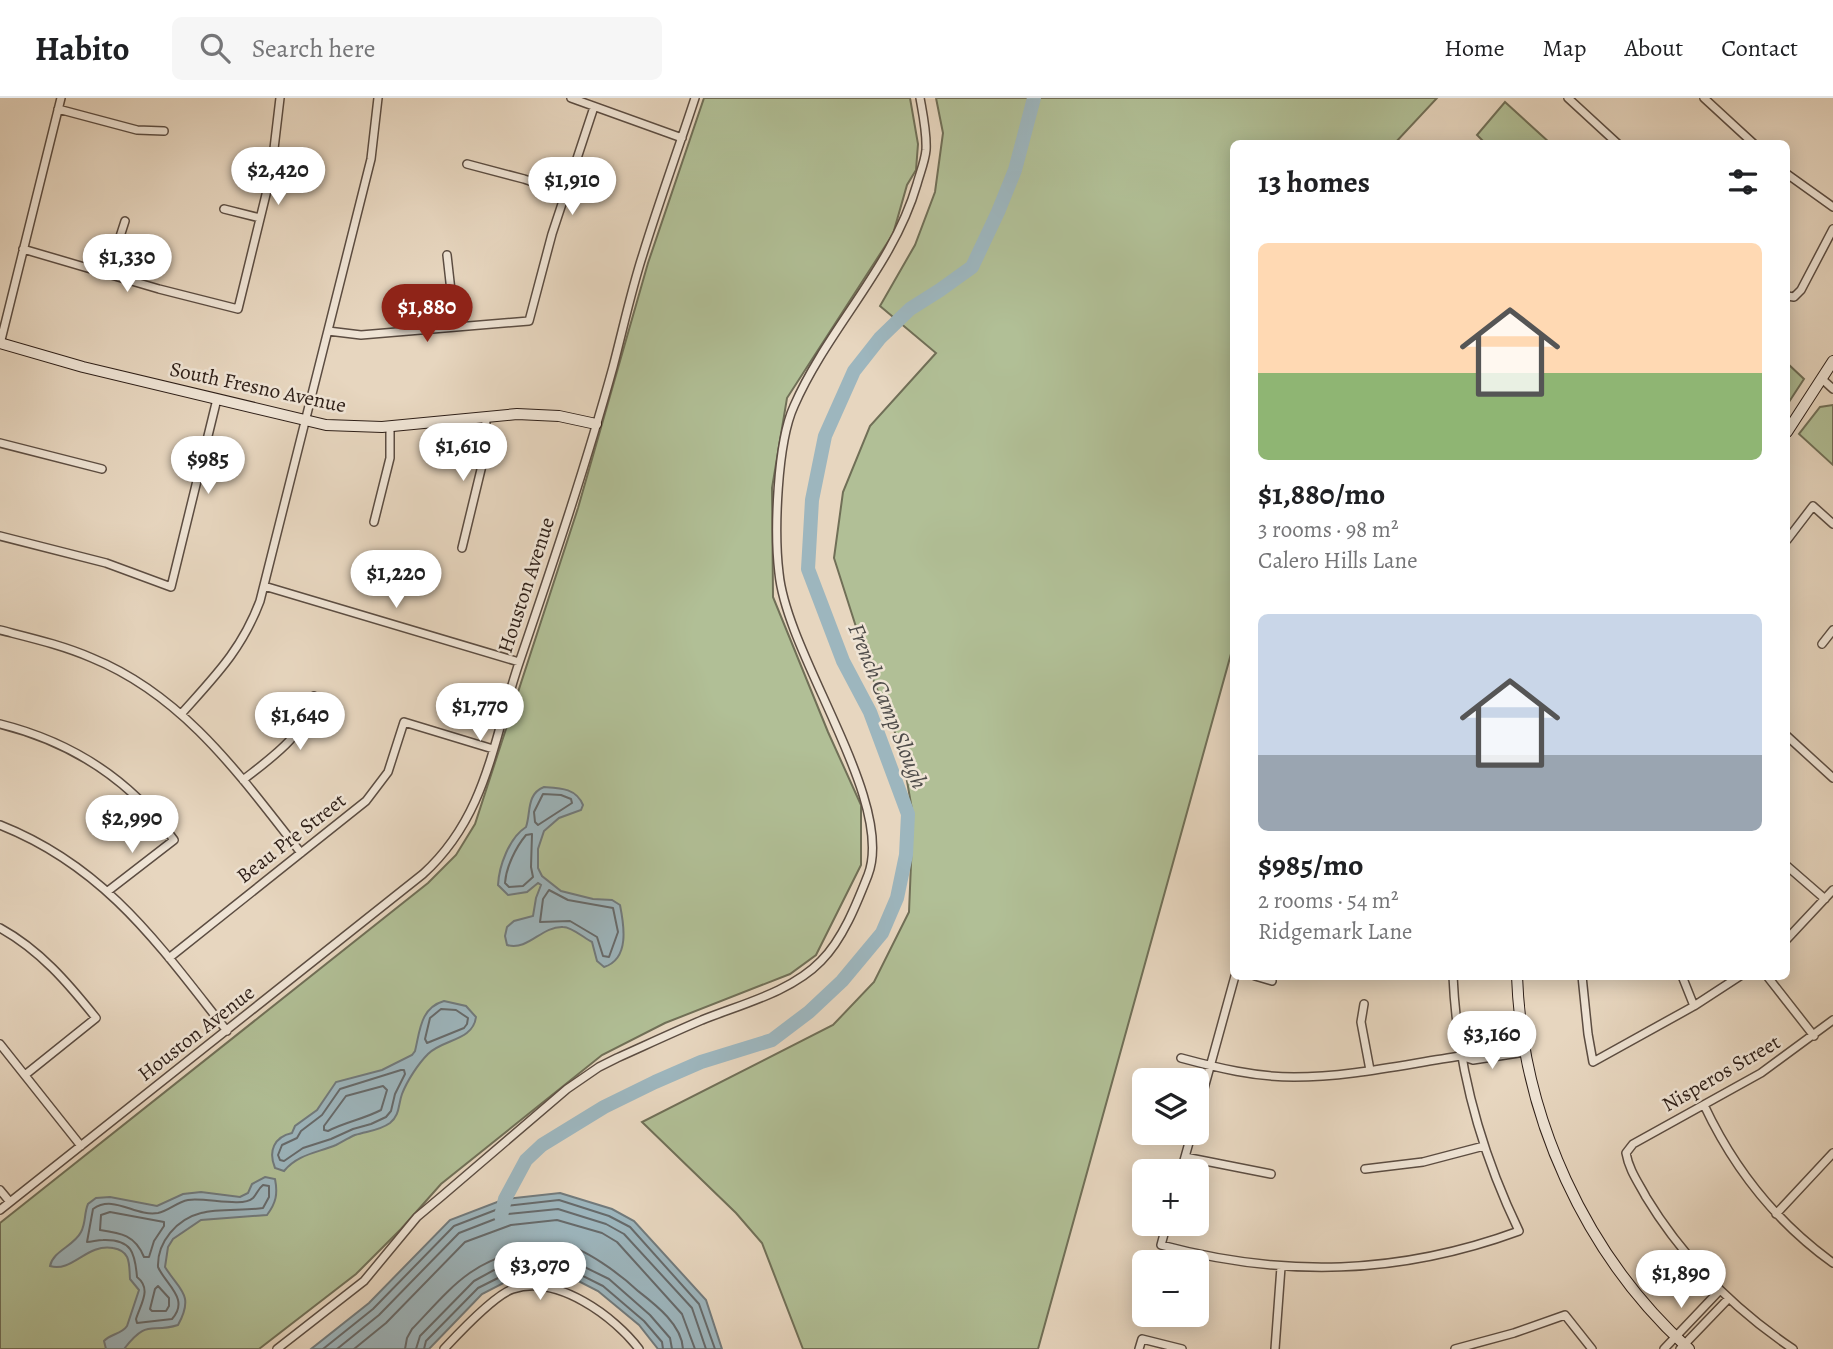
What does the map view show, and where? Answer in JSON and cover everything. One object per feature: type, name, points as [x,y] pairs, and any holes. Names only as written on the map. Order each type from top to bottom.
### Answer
[{"type":"street","points":[[0,343],[61,98]]},
{"type":"street","points":[[23,249],[108,275],[238,309],[275,153],[280,98]]},
{"type":"street","points":[[182,713],[237,650],[253,619],[264,586],[371,159],[378,98]]},
{"type":"street","points":[[571,98],[682,138]]},
{"type":"street","name":"Houston Avenue","points":[[0,1210],[437,862],[451,846],[470,815],[493,749],[596,424],[643,254],[695,98]]},
{"type":"street","points":[[277,1349],[364,1281],[417,1217],[575,1084],[617,1058],[790,984],[819,963],[843,929],[870,870],[874,847],[872,831],[867,808],[849,758],[796,635],[782,589],[777,553],[780,475],[786,429],[798,397],[814,367],[879,268],[906,216],[926,151],[920,98]]},
{"type":"street","points":[[1568,98],[1614,140]]},
{"type":"street","points":[[1704,98],[1750,140]]},
{"type":"street","points":[[328,331],[361,335],[529,321],[552,234],[594,107]]},
{"type":"street","points":[[58,110],[137,130],[164,131]]},
{"type":"street","points":[[467,164],[565,193]]},
{"type":"street","points":[[1790,176],[1833,207]]},
{"type":"street","points":[[225,209],[260,218]]},
{"type":"street","points":[[108,275],[125,221]]},
{"type":"street","points":[[1790,296],[1794,297],[1801,290],[1833,229]]},
{"type":"street","points":[[447,255],[455,327]]},
{"type":"street","name":"South Fresno Avenue","points":[[0,343],[83,367],[345,428],[390,427],[538,414],[596,424]]},
{"type":"street","points":[[1790,427],[1833,361]]},
{"type":"street","points":[[1822,379],[1833,389]]},
{"type":"street","points":[[0,536],[106,563],[171,587],[217,399]]},
{"type":"street","points":[[461,548],[485,453],[486,417]]},
{"type":"street","points":[[374,522],[390,458],[390,427]]},
{"type":"street","points":[[0,443],[102,468]]},
{"type":"street","points":[[1790,536],[1814,506],[1833,524]]},
{"type":"street","points":[[264,586],[519,662]]},
{"type":"street","points":[[0,630],[47,642],[95,659],[138,681],[182,713],[208,738],[301,853]]},
{"type":"street","points":[[1822,644],[1833,630]]},
{"type":"street","points":[[243,780],[291,741],[306,719],[314,696]]},
{"type":"street","name":"Beau Pre Street","points":[[169,958],[374,793],[388,772],[404,722],[493,749]]},
{"type":"street","points":[[0,724],[49,739],[90,759],[130,789],[174,840],[108,891]]},
{"type":"street","points":[[1790,739],[1833,778]]},
{"type":"street","points":[[0,825],[55,852],[108,891],[144,927],[227,1031]]},
{"type":"street","points":[[1790,869],[1825,899]]},
{"type":"street","points":[[1790,936],[1833,890]]},
{"type":"street","points":[[0,928],[48,963],[74,989],[96,1018],[25,1075]]},
{"type":"street","points":[[1209,1070],[1234,980]]},
{"type":"street","points":[[1163,1236],[1161,1245],[1223,1260],[1281,1267],[1339,1268],[1396,1263],[1452,1252],[1519,1231],[1483,1146],[1461,1056],[1454,980]]},
{"type":"street","points":[[1517,980],[1524,1046],[1544,1126],[1572,1193],[1620,1272],[1684,1348],[1729,1298]]},
{"type":"street","points":[[1582,980],[1593,1062],[1694,1006],[1734,980]]},
{"type":"street","points":[[1684,980],[1694,1006]]},
{"type":"street","points":[[1770,980],[1814,1036]]},
{"type":"street","points":[[1364,1004],[1361,1022],[1370,1070]]},
{"type":"street","name":"Nisperos Street","points":[[1720,1290],[1669,1232],[1628,1166],[1626,1153],[1633,1144],[1761,1073],[1833,1020]]},
{"type":"street","points":[[0,1044],[81,1146]]},
{"type":"street","points":[[1181,1058],[1246,1073],[1292,1077],[1332,1075],[1461,1056],[1472,1049],[1524,1046]]},
{"type":"street","points":[[1704,1105],[1740,1171],[1797,1235],[1833,1263]]},
{"type":"street","points":[[1188,1145],[1185,1157],[1271,1174]]},
{"type":"street","points":[[1365,1168],[1423,1162],[1483,1146]]},
{"type":"street","points":[[1776,1214],[1833,1153]]},
{"type":"street","points":[[0,1190],[10,1202]]},
{"type":"street","points":[[1275,1349],[1281,1267]]},
{"type":"street","points":[[444,1349],[499,1298],[514,1289],[533,1287],[566,1294],[598,1309],[625,1330],[639,1349]]},
{"type":"street","points":[[1664,1349],[1720,1290],[1766,1331],[1793,1349]]},
{"type":"street","points":[[1455,1349],[1483,1346],[1565,1315],[1592,1349]]},
{"type":"street","points":[[1139,1349],[1142,1339],[1182,1349]]},
{"type":"green space","points":[[704,98],[910,98],[918,144],[916,170],[907,185],[893,234],[787,398],[772,488],[773,597],[861,805],[861,865],[816,955],[790,974],[665,1023],[602,1055],[441,1184],[356,1274],[259,1349],[0,1349],[0,1223],[428,883],[456,855],[475,824],[578,508],[648,263]]},
{"type":"green space","points":[[936,98],[1437,98],[1398,140],[1230,140],[1230,657],[1038,1349],[803,1349],[762,1243],[736,1213],[642,1122],[833,1025],[874,982],[909,912],[913,815],[901,747],[872,677],[834,558],[843,492],[870,426],[936,353],[880,306],[915,245],[935,192],[943,133]]},
{"type":"green space","points":[[1505,102],[1547,140],[1482,140],[1477,135]]},
{"type":"green space","points":[[1790,366],[1804,379],[1790,400]]},
{"type":"green space","points":[[1833,405],[1833,465],[1799,434],[1820,407]]},
{"type":"water","points":[[544,787],[572,792],[583,805],[581,810],[559,818],[544,831],[538,849],[538,868],[542,876],[561,891],[593,899],[612,900],[620,905],[624,931],[622,949],[612,963],[604,967],[597,961],[592,942],[567,927],[548,930],[522,945],[507,945],[507,927],[514,921],[533,916],[541,885],[538,883],[527,892],[508,895],[498,885],[500,869],[510,845],[526,827],[534,794]]},
{"type":"water","points":[[444,1001],[466,1006],[476,1017],[474,1025],[463,1035],[434,1049],[424,1058],[407,1084],[397,1113],[390,1123],[302,1157],[284,1171],[275,1168],[272,1156],[277,1141],[292,1133],[295,1126],[317,1110],[336,1082],[382,1070],[412,1055],[422,1021],[430,1009]]},
{"type":"water","points":[[265,1177],[275,1179],[276,1189],[276,1198],[267,1215],[201,1220],[173,1239],[168,1247],[165,1267],[180,1287],[185,1299],[183,1315],[178,1325],[144,1330],[124,1349],[106,1349],[104,1341],[127,1326],[139,1290],[130,1279],[126,1255],[113,1248],[104,1248],[65,1265],[50,1266],[55,1256],[78,1237],[84,1225],[88,1204],[96,1198],[110,1197],[157,1206],[183,1194],[201,1192],[240,1197],[248,1193],[252,1184]]},
{"type":"water","points":[[560,1193],[612,1209],[634,1221],[706,1300],[722,1349],[658,1349],[639,1325],[598,1291],[557,1270],[511,1279],[482,1294],[429,1349],[311,1349],[369,1303],[450,1220],[505,1199]]},
{"type":"waterway","name":"French Camp Slough","points":[[501,1216],[505,1199],[526,1160],[542,1145],[604,1107],[655,1082],[701,1062],[772,1040],[809,1012],[842,981],[882,933],[897,898],[906,855],[908,814],[870,712],[843,661],[808,569],[812,500],[825,436],[854,371],[880,338],[910,309],[972,267],[1015,170],[1034,98]]}]
